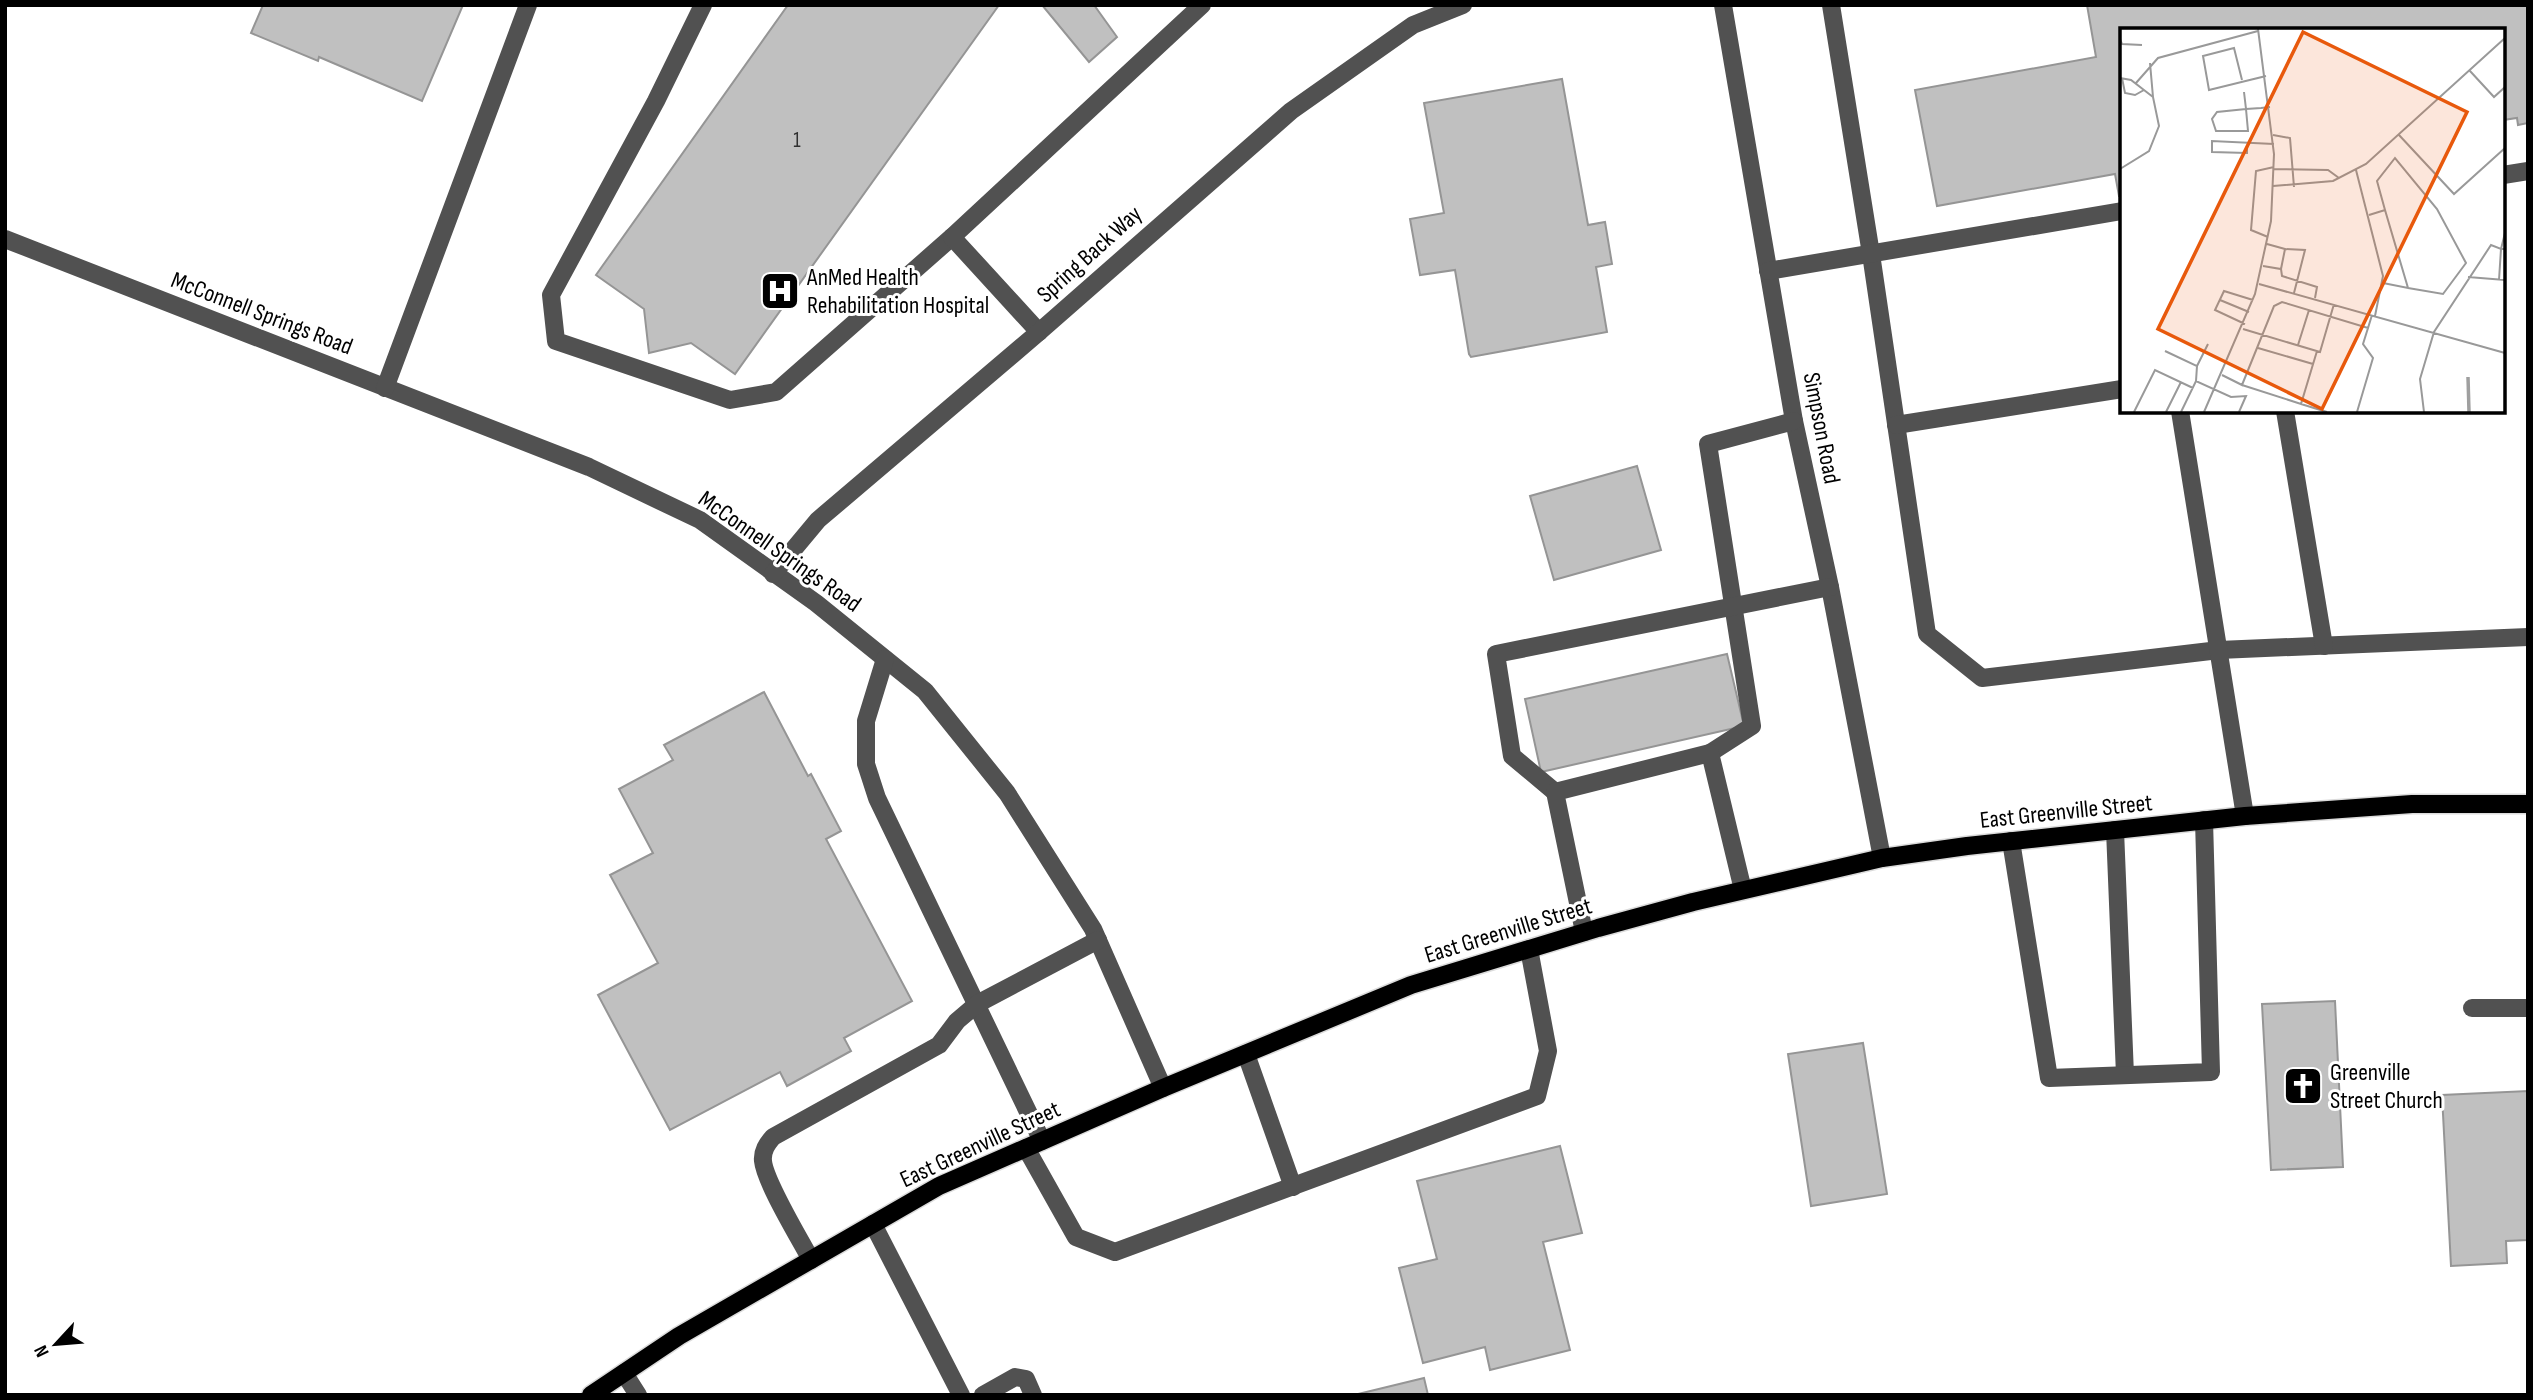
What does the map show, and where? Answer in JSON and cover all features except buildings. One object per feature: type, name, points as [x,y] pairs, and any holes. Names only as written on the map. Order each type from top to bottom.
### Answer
[{"type":"main road","name":"East Greenville Street","points":[[591,1395],[679,1336],[939,1186],[1163,1088],[1411,985],[1584,932],[1743,890],[1882,858],[2245,816],[2412,803],[2528,804]]},
{"type":"street","points":[[385,388],[528,5]]},
{"type":"street","points":[[703,5],[656,101],[551,295],[556,341],[730,400],[776,392],[952,237],[1202,5]]},
{"type":"street","name":"Simpson Road","points":[[1723,5],[1794,421],[1830,587],[1882,858]]},
{"type":"street","points":[[1831,5],[1927,634],[1982,678],[2219,650],[2528,637]]},
{"type":"street","name":"Spring Back Way","points":[[773,574],[818,520],[1039,332],[1291,111],[1413,25],[1460,6]]},
{"type":"street","points":[[2505,175],[2528,171]]},
{"type":"street","points":[[1768,271],[2120,212]]},
{"type":"street","points":[[952,237],[1039,332]]},
{"type":"street","name":"McConnell Springs Road","points":[[5,239],[589,467],[700,520],[816,603],[925,691],[1007,793],[1098,940],[1163,1088]]},
{"type":"street","points":[[1896,425],[2120,389]]},
{"type":"street","points":[[2180,413],[2245,816]]},
{"type":"street","points":[[2285,413],[2324,646]]},
{"type":"street","points":[[1555,792],[1710,753],[1752,726],[1708,444],[1794,421]]},
{"type":"street","points":[[1584,932],[1555,792],[1512,756],[1496,654],[1830,587]]},
{"type":"street","points":[[886,659],[866,721],[866,764],[877,798],[977,1004],[1034,1144],[1076,1237],[1115,1252],[1537,1096],[1548,1051],[1529,949]]},
{"type":"street","points":[[1710,753],[1743,890]]},
{"type":"street","points":[[2011,841],[2049,1078],[2211,1072],[2204,820]]},
{"type":"street","points":[[2115,830],[2125,1075]]},
{"type":"street","points":[[811,1260],[771,1184],[763,1163],[764,1149],[773,1136],[939,1045],[957,1021],[977,1004],[1098,940]]},
{"type":"street","points":[[2472,1008],[2528,1008]]},
{"type":"street","points":[[1246,1054],[1293,1187]]},
{"type":"street","points":[[873,1224],[961,1395]]},
{"type":"street","points":[[624,1373],[638,1395]]},
{"type":"street","points":[[984,1395],[1015,1377],[1026,1380],[1033,1395]]},
{"type":"place","name":"AnMed Health Rehabilitation Hospital","points":[[780,291]]},
{"type":"place","name":"Greenville Street Church","points":[[2303,1086]]}]
